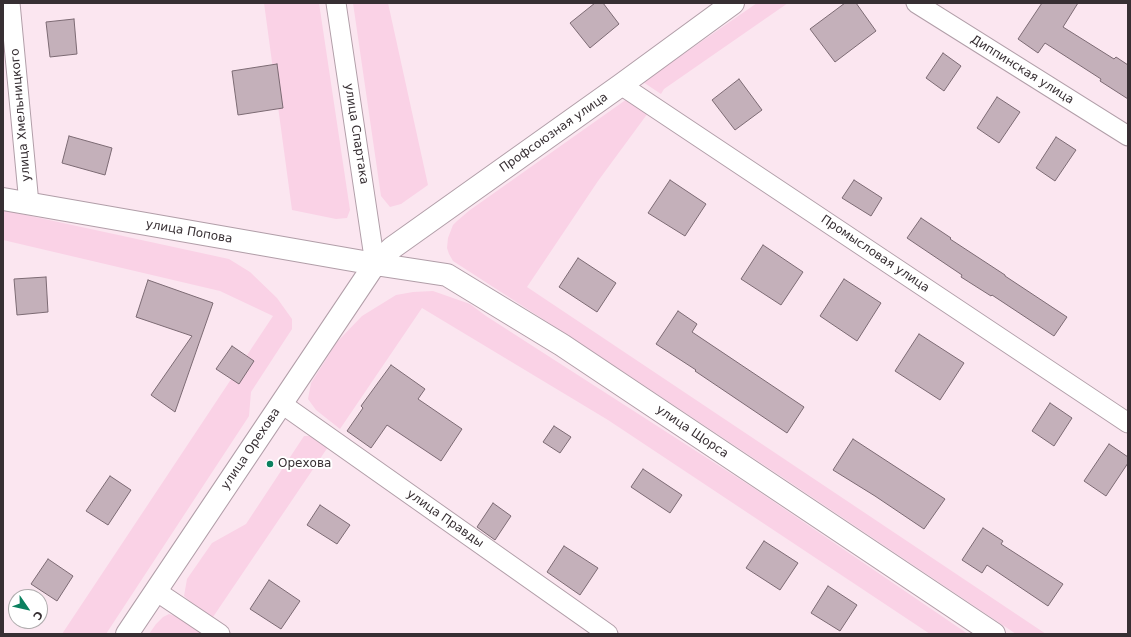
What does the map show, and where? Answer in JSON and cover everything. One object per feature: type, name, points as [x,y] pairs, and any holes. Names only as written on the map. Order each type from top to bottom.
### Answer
[{"type":"street","name":"улица Хмельницкого","points":[[10,3],[29,204]]},
{"type":"street","name":"улица Спартака","points":[[336,3],[376,264]]},
{"type":"street","name":"Профсоюзная улица","points":[[376,264],[392,248],[621,85],[733,3]]},
{"type":"street","name":"Диппинская улица","points":[[916,3],[1128,136]]},
{"type":"street","name":"Промысловая улица","points":[[621,85],[1128,423]]},
{"type":"street","name":"улица Попова","points":[[3,199],[376,264]]},
{"type":"street","name":"улица Орехова","points":[[127,634],[376,264]]},
{"type":"street","name":"улица Щорса","points":[[376,264],[447,275],[454,279],[562,345],[994,634]]},
{"type":"street","name":"улица Правды","points":[[282,404],[608,634]]},
{"type":"street","points":[[156,591],[220,634]]},
{"type":"shaded area","points":[[264,3],[319,3],[350,210],[347,218],[336,219],[292,210]]},
{"type":"shaded area","points":[[353,3],[388,3],[428,185],[401,204],[390,207],[381,196]]},
{"type":"shaded area","points":[[757,3],[788,3],[664,89],[661,94],[643,82]]},
{"type":"shaded area","points":[[627,99],[648,113],[598,181],[527,287],[1046,634],[1016,634],[589,349],[453,261],[447,248],[448,238],[453,225],[457,221],[470,210]]},
{"type":"shaded area","points":[[3,210],[229,259],[250,272],[277,298],[292,319],[292,329],[251,392],[249,416],[106,634],[62,634],[273,316],[220,291],[3,240]]},
{"type":"shaded area","points":[[433,291],[470,304],[486,316],[752,487],[968,634],[930,634],[608,420],[422,308],[340,429],[316,410],[308,399],[311,383],[337,342],[362,316],[396,295]]},
{"type":"shaded area","points":[[304,436],[316,438],[328,447],[213,617],[194,605],[184,596],[187,579],[212,543],[246,524]]},
{"type":"shaded area","points":[[169,614],[175,616],[202,633],[149,634],[163,617]]},
{"type":"building","points":[[595,3],[603,3],[619,24],[590,48],[570,23]]},
{"type":"building","points":[[845,3],[856,3],[876,31],[835,62],[810,29]]},
{"type":"building","points":[[1042,3],[1078,3],[1063,27],[1114,59],[1116,57],[1128,65],[1128,99],[1100,81],[1101,79],[1045,43],[1038,53],[1018,39]]},
{"type":"building","points":[[74,19],[77,54],[50,57],[46,22]]},
{"type":"building","points":[[943,53],[961,66],[944,91],[926,78]]},
{"type":"building","points":[[277,64],[283,108],[238,115],[232,71]]},
{"type":"building","points":[[739,79],[762,110],[735,130],[712,100]]},
{"type":"building","points":[[997,97],[1020,112],[999,143],[977,128]]},
{"type":"building","points":[[69,136],[112,148],[105,175],[62,163]]},
{"type":"building","points":[[1056,137],[1076,150],[1055,181],[1036,168]]},
{"type":"building","points":[[670,180],[706,204],[685,236],[648,213]]},
{"type":"building","points":[[854,180],[882,198],[871,216],[842,198]]},
{"type":"building","points":[[921,218],[1067,317],[1054,336],[992,295],[991,296],[961,277],[962,275],[907,238]]},
{"type":"building","points":[[763,245],[803,272],[781,305],[741,279]]},
{"type":"building","points":[[578,258],[616,283],[597,312],[559,287]]},
{"type":"building","points":[[46,277],[48,312],[17,315],[14,279]]},
{"type":"building","points":[[844,279],[881,303],[857,341],[820,316]]},
{"type":"building","points":[[148,280],[213,303],[175,412],[151,395],[192,336],[136,317]]},
{"type":"building","points":[[678,311],[697,324],[692,332],[804,407],[787,433],[656,344]]},
{"type":"building","points":[[919,334],[964,363],[940,400],[895,371]]},
{"type":"building","points":[[232,346],[254,361],[239,384],[216,369]]},
{"type":"building","points":[[391,365],[425,389],[418,399],[462,429],[441,461],[387,425],[371,448],[347,431],[363,408],[361,406]]},
{"type":"building","points":[[1050,403],[1072,418],[1054,446],[1032,431]]},
{"type":"building","points":[[554,426],[571,437],[560,453],[543,442]]},
{"type":"building","points":[[853,439],[945,499],[924,529],[833,470]]},
{"type":"building","points":[[1109,444],[1128,457],[1128,463],[1106,496],[1084,481]]},
{"type":"building","points":[[643,469],[682,495],[670,513],[631,487]]},
{"type":"building","points":[[110,476],[131,490],[108,525],[86,511]]},
{"type":"building","points":[[493,503],[511,516],[495,540],[477,527]]},
{"type":"building","points":[[320,505],[350,525],[337,544],[307,525]]},
{"type":"building","points":[[983,528],[1003,541],[1001,544],[1063,584],[1048,606],[987,565],[982,573],[962,560]]},
{"type":"building","points":[[764,541],[798,563],[780,590],[746,568]]},
{"type":"building","points":[[564,546],[598,568],[580,595],[547,572]]},
{"type":"building","points":[[48,559],[73,576],[57,601],[48,595],[48,589],[39,589],[31,584]]},
{"type":"building","points":[[269,580],[300,601],[281,629],[250,609]]},
{"type":"building","points":[[828,586],[857,605],[840,631],[811,613]]},
{"type":"place","name":"Орехова","points":[[270,464]]}]
